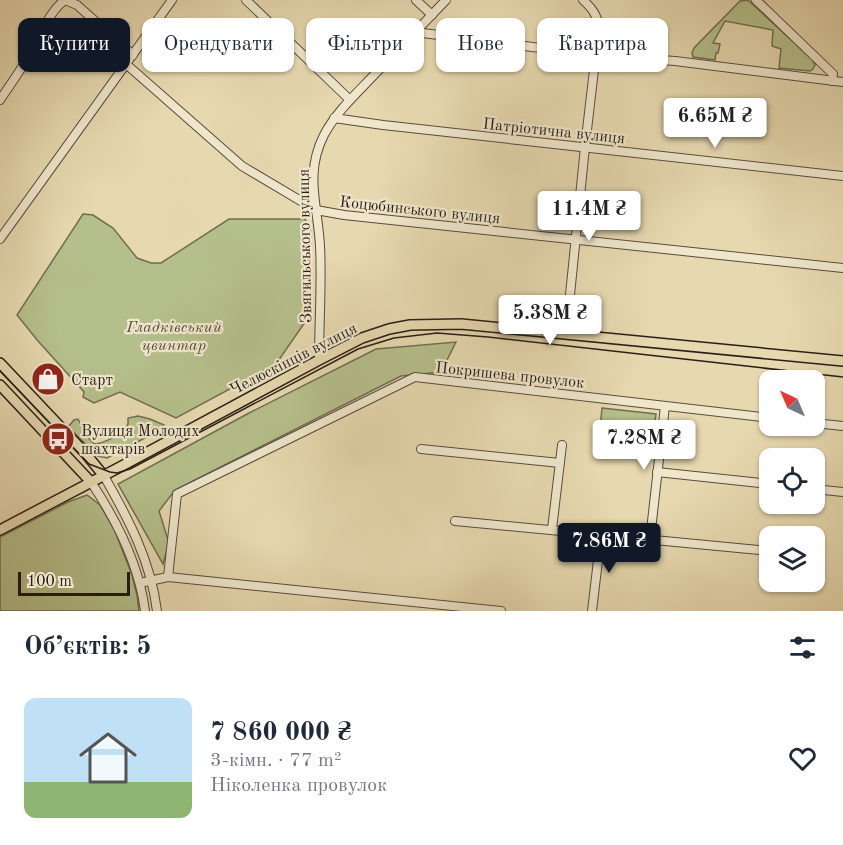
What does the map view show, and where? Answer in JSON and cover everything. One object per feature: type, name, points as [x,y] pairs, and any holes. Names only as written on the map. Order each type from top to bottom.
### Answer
[{"type":"main road","name":"Челюскінців вулиця","points":[[0,530],[362,338],[410,325],[461,324],[843,361]]},
{"type":"main road","points":[[0,363],[104,476]]},
{"type":"main road","points":[[0,385],[91,482]]},
{"type":"street","points":[[0,100],[31,54],[53,12],[65,0],[77,5],[133,55]]},
{"type":"street","points":[[130,59],[172,0]]},
{"type":"street","points":[[246,0],[350,100]]},
{"type":"street","points":[[416,0],[432,15]]},
{"type":"street","name":"Звягильського вулиця","points":[[424,23],[446,0]]},
{"type":"street","points":[[583,0],[597,18]]},
{"type":"street","points":[[756,0],[833,74],[832,81]]},
{"type":"street","points":[[424,33],[537,48]]},
{"type":"street","points":[[668,60],[843,82]]},
{"type":"street","points":[[130,68],[242,166],[316,210]]},
{"type":"street","points":[[0,239],[120,72]]},
{"type":"street","name":"Звягильського вулиця","points":[[319,360],[320,245],[313,172],[324,134],[334,118],[377,72]]},
{"type":"street","points":[[566,334],[593,72]]},
{"type":"street","name":"Патріотична вулиця","points":[[334,118],[843,176]]},
{"type":"street","name":"Коцюбинського вулиця","points":[[316,210],[344,215],[843,268]]},
{"type":"street","name":"Покришева провулок","points":[[168,578],[177,494],[415,377],[759,416]]},
{"type":"street","points":[[650,539],[665,406]]},
{"type":"street","points":[[825,424],[843,426]]},
{"type":"street","points":[[552,529],[562,444]]},
{"type":"street","points":[[421,449],[560,463]]},
{"type":"street","points":[[657,472],[759,483]]},
{"type":"street","points":[[104,476],[135,533],[152,581],[157,611]]},
{"type":"street","points":[[91,482],[118,526],[140,583],[145,611]]},
{"type":"street","points":[[825,490],[843,492]]},
{"type":"street","points":[[455,521],[759,550]]},
{"type":"street","points":[[592,611],[601,535]]},
{"type":"street","points":[[140,583],[168,578],[501,611]]},
{"type":"green space","points":[[748,0],[812,59],[815,65],[813,69],[810,71],[779,68],[781,49],[772,46],[773,30],[725,21],[713,43],[720,44],[715,60],[693,57],[694,48],[740,1]]},
{"type":"green space","name":"Гладківський цвинтар","points":[[83,214],[93,215],[113,228],[137,258],[151,263],[161,263],[229,219],[305,219],[311,232],[310,315],[276,364],[176,418],[120,392],[94,403],[83,397],[84,392],[17,315]]},
{"type":"green space","points":[[456,342],[441,372],[401,376],[175,490],[159,511],[169,543],[163,564],[118,484],[249,413],[376,349]]},
{"type":"green space","points":[[602,408],[656,414],[652,446],[599,440]]},
{"type":"green space","points":[[138,416],[164,425],[164,428],[107,458],[98,456],[68,427],[78,419],[87,436],[94,444],[98,444],[123,431],[128,424],[128,418]]},
{"type":"green space","points":[[87,495],[100,505],[114,529],[132,575],[139,611],[0,611],[0,537],[68,502]]},
{"type":"tram line","points":[[0,371],[89,464],[117,473],[130,469],[358,349],[394,338],[437,333],[488,337],[843,377]]},
{"type":"place","name":"Старт","points":[[48,379]]},
{"type":"place","name":"Вулиця Молодих шахтарів","points":[[58,439]]}]
